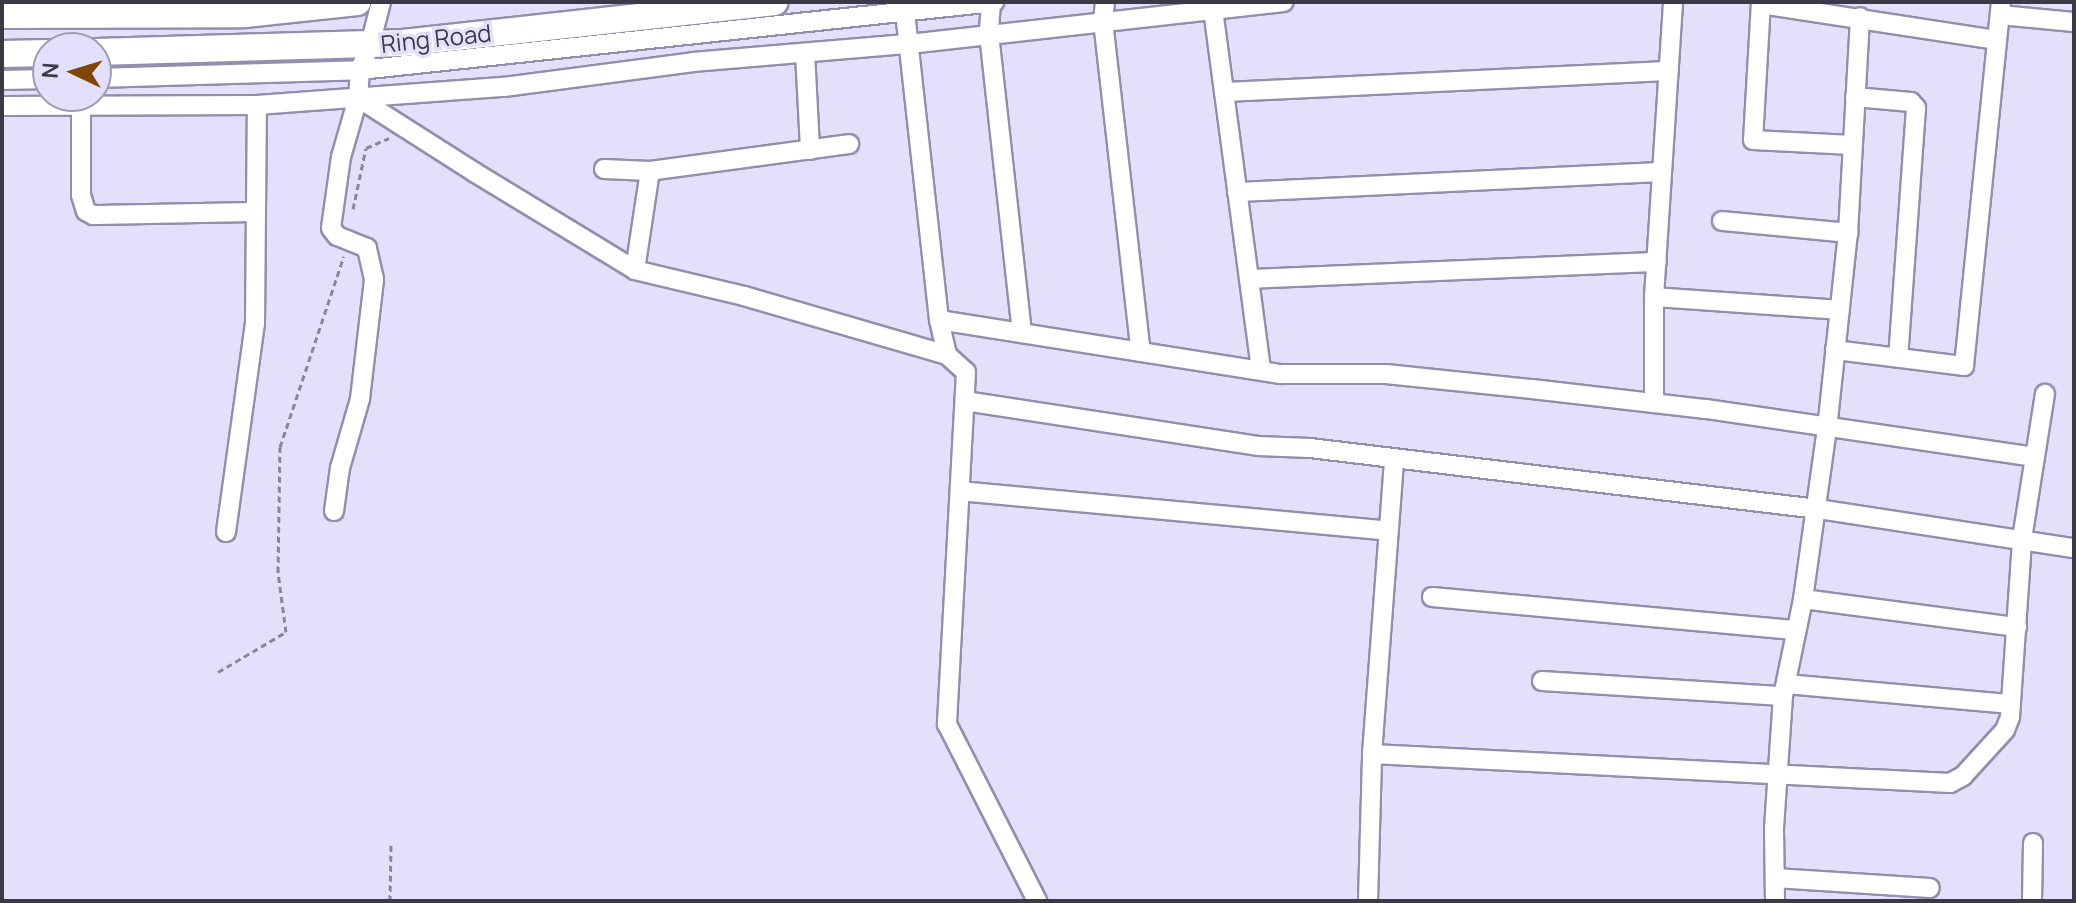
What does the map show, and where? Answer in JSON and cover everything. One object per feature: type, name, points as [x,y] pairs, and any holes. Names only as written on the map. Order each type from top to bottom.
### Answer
[{"type":"highway","name":"Ring Road","points":[[2,15],[245,14],[357,2]]},
{"type":"highway","name":"Ring Road","points":[[112,52],[370,45],[775,2]]},
{"type":"highway","points":[[2,54],[32,53]]},
{"type":"street","points":[[334,511],[340,468],[360,399],[374,279],[367,248],[337,236],[331,228],[341,157],[358,98],[360,70],[381,2]]},
{"type":"street","points":[[112,78],[360,70],[993,2],[989,34],[1022,333]]},
{"type":"street","points":[[112,106],[257,105],[504,87],[693,62],[909,44],[989,34],[1104,11],[1284,2]]},
{"type":"street","points":[[1654,403],[1654,297],[1673,2]]},
{"type":"street","points":[[1852,145],[1753,140],[1761,3],[1997,40]]},
{"type":"street","points":[[1212,5],[1261,371]]},
{"type":"street","points":[[1835,350],[1964,366],[2000,8],[2028,10],[2074,22]]},
{"type":"street","points":[[1104,11],[1141,352]]},
{"type":"street","points":[[905,12],[939,320],[947,355]]},
{"type":"street","points":[[1775,901],[1777,773],[1784,690],[1818,509],[1848,233],[1860,17]]},
{"type":"street","points":[[805,53],[810,150]]},
{"type":"street","points":[[1224,92],[1669,71]]},
{"type":"street","points":[[2,80],[32,79]]},
{"type":"street","points":[[1855,97],[1911,102],[1916,108],[1898,357]]},
{"type":"street","points":[[358,98],[635,270],[744,296],[947,355],[966,372],[947,724],[1037,901]]},
{"type":"street","points":[[226,532],[255,324],[257,105]]},
{"type":"street","points":[[2,106],[32,106]]},
{"type":"street","points":[[81,112],[81,195],[86,211],[93,215],[256,212]]},
{"type":"street","points":[[604,169],[650,171],[849,144]]},
{"type":"street","points":[[635,270],[650,171]]},
{"type":"street","points":[[1237,192],[1662,172]]},
{"type":"street","points":[[1722,221],[1848,233]]},
{"type":"street","points":[[1249,279],[1657,262]]},
{"type":"street","points":[[1654,297],[1840,310]]},
{"type":"street","points":[[939,320],[1281,374],[1386,374],[1654,403],[2035,457]]},
{"type":"street","points":[[917,346],[939,320]]},
{"type":"street","points":[[1372,754],[1950,783],[1963,776],[2005,730],[2011,704],[2022,539],[2045,394]]},
{"type":"street","points":[[965,401],[1258,446],[1818,509],[2074,548]]},
{"type":"street","points":[[1368,901],[1372,754],[1394,459]]},
{"type":"street","points":[[960,491],[1388,531]]},
{"type":"street","points":[[1432,597],[1797,630]]},
{"type":"street","points":[[1803,599],[2017,627]]},
{"type":"street","points":[[1542,681],[1784,690],[2011,704]]},
{"type":"street","points":[[2032,901],[2033,843]]},
{"type":"street","points":[[1775,878],[1930,888]]},
{"type":"path","points":[[218,672],[286,632],[278,572],[280,447],[316,345],[347,238],[366,148],[407,130]]},
{"type":"path","points":[[390,901],[391,843]]}]
